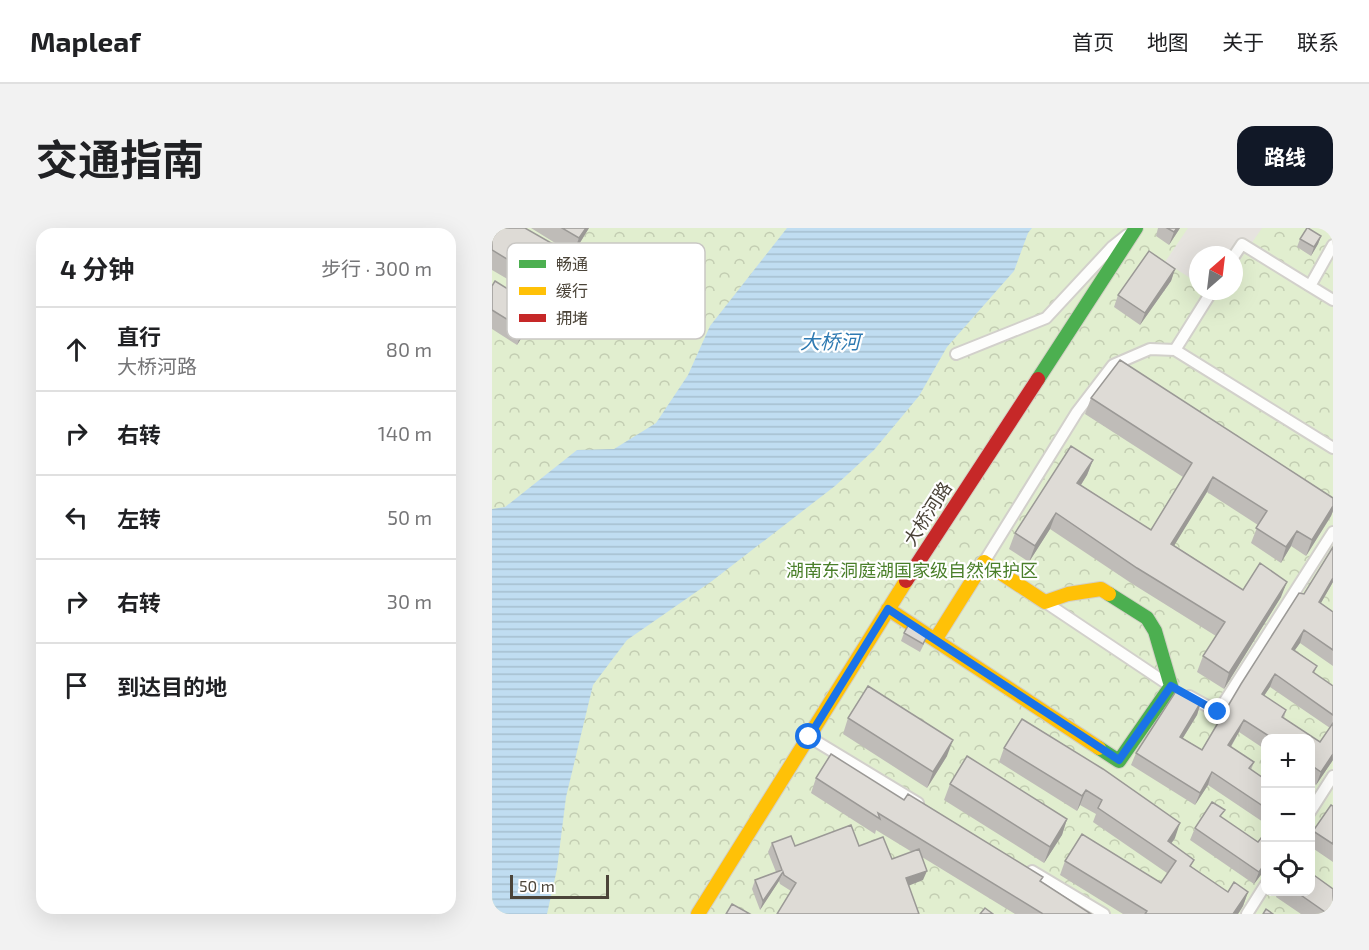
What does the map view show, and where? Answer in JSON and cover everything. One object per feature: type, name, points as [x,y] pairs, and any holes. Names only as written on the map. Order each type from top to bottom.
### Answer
[{"type":"street","points":[[957,354],[1046,318],[1112,247],[1136,228]]},
{"type":"street","name":"大桥河路","points":[[698,914],[888,609],[1136,228]]},
{"type":"street","points":[[1241,246],[1242,244],[1333,300]]},
{"type":"street","points":[[1310,285],[1333,245]]},
{"type":"street","points":[[1175,350],[1206,300]]},
{"type":"street","points":[[934,640],[1077,412],[1113,364],[1150,349],[1175,350],[1333,448]]},
{"type":"street","points":[[984,562],[1171,686],[1218,712],[1333,532]]},
{"type":"street","points":[[1046,602],[1068,594],[1101,589],[1147,618],[1155,631],[1171,686]]},
{"type":"street","points":[[888,609],[1119,760],[1171,686]]},
{"type":"street","points":[[809,737],[931,810]]},
{"type":"street","points":[[1315,805],[1333,776]]},
{"type":"street","points":[[1023,865],[1104,914]]},
{"type":"street","points":[[1247,914],[1261,892]]},
{"type":"green space","name":"湖南东洞庭湖国家级自然保护区","points":[[492,228],[1333,228],[1333,914],[492,914]]},
{"type":"shaded area","points":[[1188,228],[1262,228],[1243,256],[1243,246],[1189,246],[1189,277],[1165,262]]},
{"type":"water","name":"大桥河","points":[[787,228],[1032,228],[1014,271],[947,347],[919,396],[874,450],[835,486],[712,581],[627,640],[593,685],[566,797],[557,869],[547,914],[492,914],[492,509],[505,507],[577,450],[614,449],[656,423],[688,375],[710,326]]},
{"type":"building","points":[[492,228],[525,228],[551,243],[507,243],[507,259],[492,250]]},
{"type":"building","points":[[562,228],[586,228],[579,238]]},
{"type":"building","points":[[1307,228],[1321,236],[1314,247],[1300,239]]},
{"type":"building","points":[[1149,251],[1175,269],[1145,313],[1118,295]]},
{"type":"building","points":[[495,281],[507,288],[507,319],[492,310],[492,286]]},
{"type":"building","points":[[1120,360],[1333,498],[1333,506],[1312,540],[1297,531],[1286,547],[1256,528],[1267,511],[1213,477],[1171,544],[1243,590],[1260,563],[1287,582],[1229,673],[1203,656],[1225,622],[1137,568],[1056,513],[1035,546],[1015,533],[1071,446],[1093,460],[1077,483],[1151,530],[1192,463],[1091,398]]},
{"type":"building","points":[[1333,547],[1333,578],[1319,602],[1333,612],[1333,650],[1304,630],[1292,649],[1317,666],[1313,672],[1333,686],[1333,715],[1275,674],[1262,694],[1286,710],[1282,717],[1308,734],[1266,734],[1244,720],[1228,745],[1254,762],[1249,768],[1261,776],[1261,805],[1212,772],[1200,793],[1136,753],[1178,688],[1201,702],[1180,737],[1202,750],[1299,593],[1304,594]]},
{"type":"building","points":[[909,624],[927,636],[923,644],[904,633]]},
{"type":"building","points":[[868,686],[953,740],[933,772],[848,718]]},
{"type":"building","points":[[1022,719],[1103,769],[1180,823],[1168,841],[1194,860],[1190,866],[1228,892],[1234,882],[1248,892],[1233,914],[1145,914],[1147,911],[1065,861],[1082,834],[1161,883],[1176,861],[1098,808],[1102,800],[1086,790],[1082,796],[1004,748]]},
{"type":"building","points":[[1333,723],[1333,754],[1321,772],[1315,768],[1315,739],[1320,742]]},
{"type":"building","points":[[831,754],[904,800],[908,794],[1043,877],[1040,881],[1091,914],[1043,914],[878,813],[880,819],[816,778]]},
{"type":"building","points":[[967,756],[1067,819],[1050,847],[950,784]]},
{"type":"building","points":[[1212,802],[1225,810],[1220,816],[1258,842],[1261,838],[1261,869],[1259,872],[1195,828]]},
{"type":"building","points":[[1331,805],[1333,806],[1333,844],[1315,832],[1315,828]]},
{"type":"building","points":[[851,825],[859,846],[883,837],[892,859],[919,849],[927,871],[906,878],[919,914],[777,914],[796,883],[783,872],[763,901],[755,880],[782,870],[772,843],[791,836],[795,846]]},
{"type":"building","points":[[1315,876],[1333,889],[1333,914],[1328,914],[1302,896],[1315,896]]},
{"type":"building","points":[[732,904],[750,914],[726,914]]},
{"type":"building","points":[[985,908],[993,914],[980,914]]},
{"type":"building","points":[[1266,909],[1273,914],[1263,914]]},
{"type":"traffic: fast","points":[[1038,379],[1136,228]]},
{"type":"traffic: fast","points":[[1099,748],[1119,761],[1171,686],[1155,631],[1147,618],[1109,594]]},
{"type":"traffic: slow","points":[[935,640],[984,562],[1045,602],[1068,594],[1101,589],[1109,594]]},
{"type":"traffic: slow","points":[[698,914],[906,581]]},
{"type":"traffic: slow","points":[[888,609],[1099,748]]},
{"type":"traffic: jam","points":[[906,581],[1038,379]]},
{"type":"route","points":[[809,737],[888,609],[1119,760],[1171,686],[1218,712]]}]
